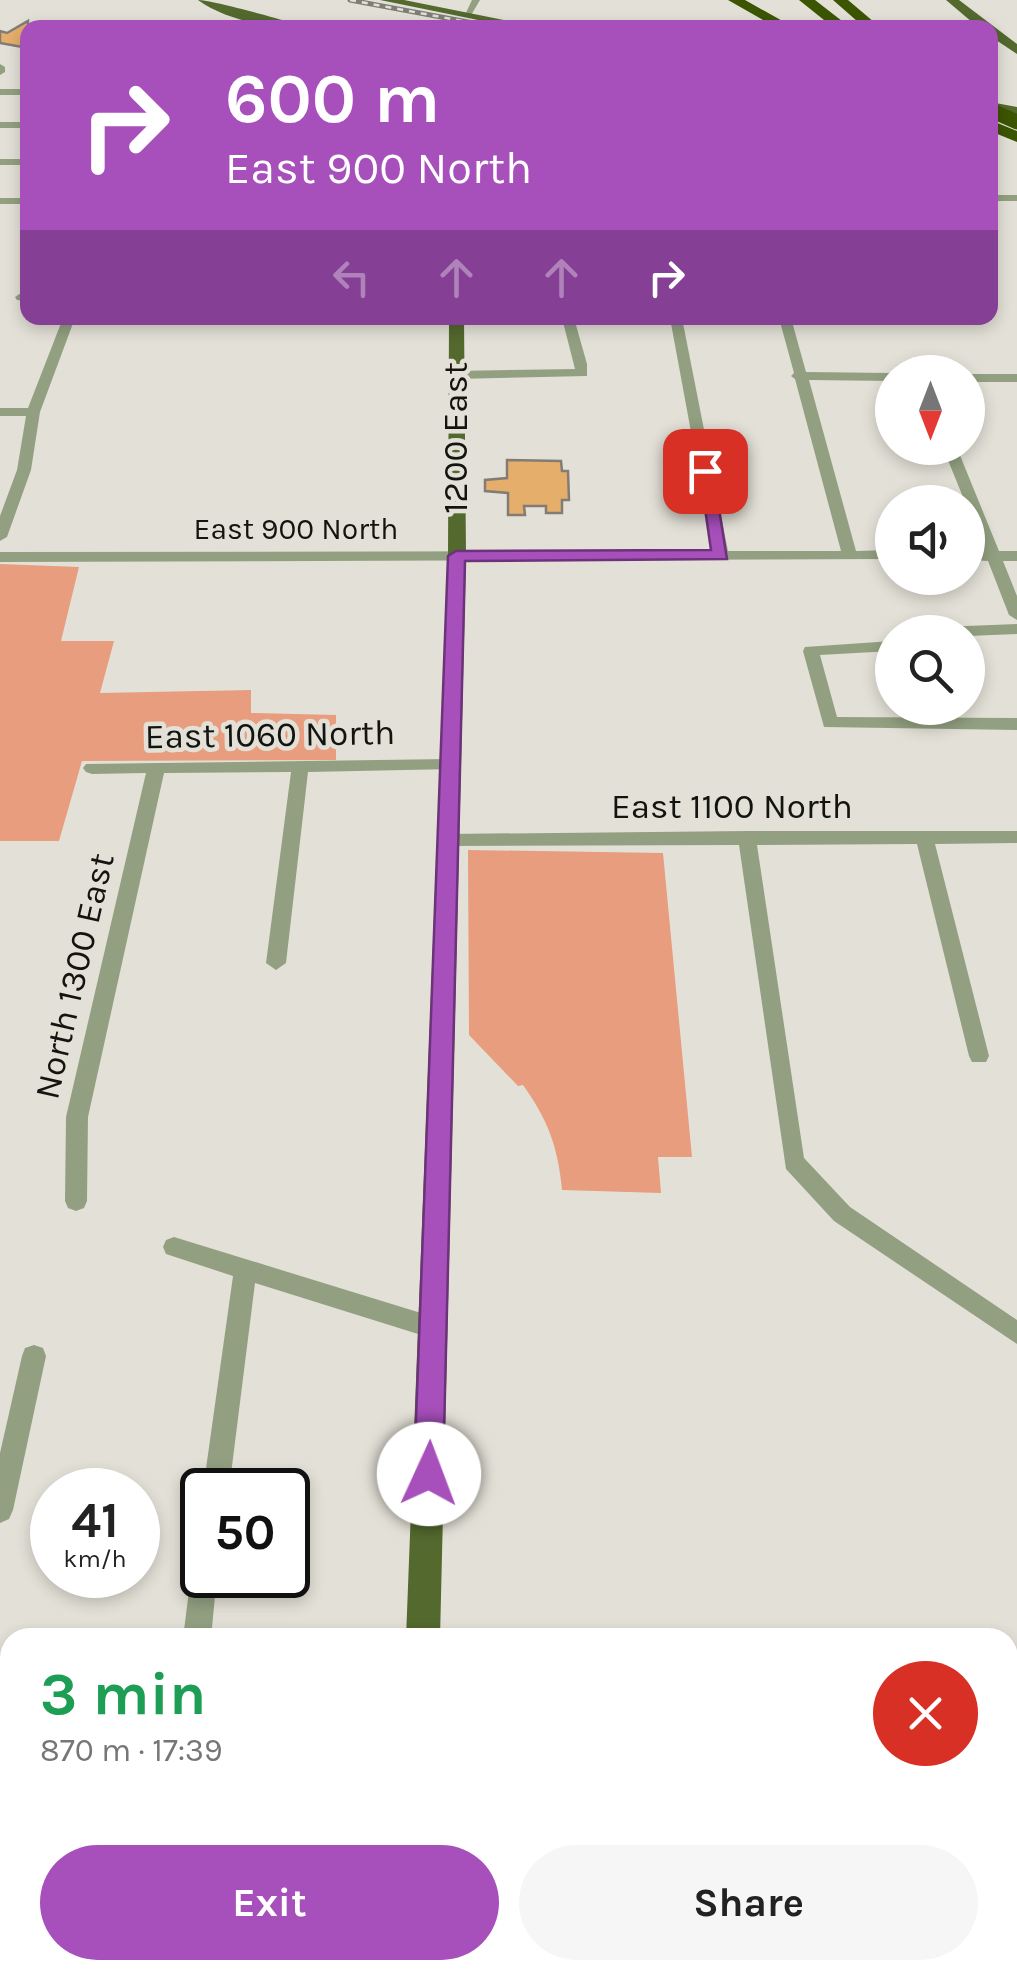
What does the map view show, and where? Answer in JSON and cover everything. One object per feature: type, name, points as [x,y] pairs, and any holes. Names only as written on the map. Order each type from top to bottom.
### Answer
[{"type":"highway","points":[[734,0],[773,20]]},
{"type":"highway","points":[[840,0],[864,20]]},
{"type":"highway","points":[[801,5],[829,20]]},
{"type":"main road","points":[[204,0],[228,12],[264,20]]},
{"type":"main road","points":[[386,0],[495,20]]},
{"type":"main road","points":[[952,0],[978,20]]},
{"type":"main road","name":"1200 East","points":[[422,1628],[456,556],[456,325]]},
{"type":"street","points":[[467,15],[476,0]]},
{"type":"street","points":[[0,537],[24,470],[33,412],[67,325]]},
{"type":"street","points":[[454,375],[582,373],[580,346],[571,325]]},
{"type":"street","points":[[677,325],[721,555]]},
{"type":"street","points":[[786,325],[850,556]]},
{"type":"street","points":[[798,376],[875,377]]},
{"type":"street","points":[[985,378],[1017,378]]},
{"type":"street","points":[[0,412],[33,412]]},
{"type":"street","points":[[957,465],[1017,615]]},
{"type":"street","name":"East 900 North","points":[[0,557],[875,556]]},
{"type":"street","points":[[985,556],[1017,556]]},
{"type":"street","points":[[985,630],[1017,629]]},
{"type":"street","points":[[875,647],[811,651],[830,723],[875,723]]},
{"type":"street","points":[[985,724],[1017,724]]},
{"type":"street","name":"East 1060 North","points":[[92,768],[448,765]]},
{"type":"street","points":[[276,963],[300,767]]},
{"type":"street","name":"North 1300 East","points":[[76,1201],[77,1117],[156,768]]},
{"type":"street","name":"East 1100 North","points":[[447,840],[1017,837]]},
{"type":"street","points":[[746,838],[794,1162],[842,1214],[1017,1332]]},
{"type":"street","points":[[924,838],[979,1056]]},
{"type":"street","points":[[174,1247],[245,1273],[434,1328]]},
{"type":"street","points":[[219,1468],[245,1273]]},
{"type":"street","points":[[0,1510],[34,1356]]},
{"type":"street","points":[[197,1628],[201,1598]]},
{"type":"shaded area","points":[[0,564],[79,567],[61,641],[114,641],[100,693],[251,690],[251,713],[336,715],[336,760],[82,761],[59,841],[0,841]]},
{"type":"shaded area","points":[[468,850],[663,853],[692,1157],[658,1157],[661,1193],[562,1190],[550,1134],[532,1098],[469,1035]]},
{"type":"building","points":[[20,26],[20,47],[0,43],[0,31],[7,33]]},
{"type":"building","points":[[507,460],[561,461],[562,471],[568,471],[569,500],[562,500],[562,513],[546,513],[546,506],[524,506],[525,515],[508,515],[508,493],[485,491],[485,480],[507,478]]},
{"type":"railway","points":[[350,0],[457,20]]},
{"type":"railway","points":[[998,118],[1017,122]]},
{"type":"route","points":[[429,1474],[456,556],[721,555],[705,471]]}]
